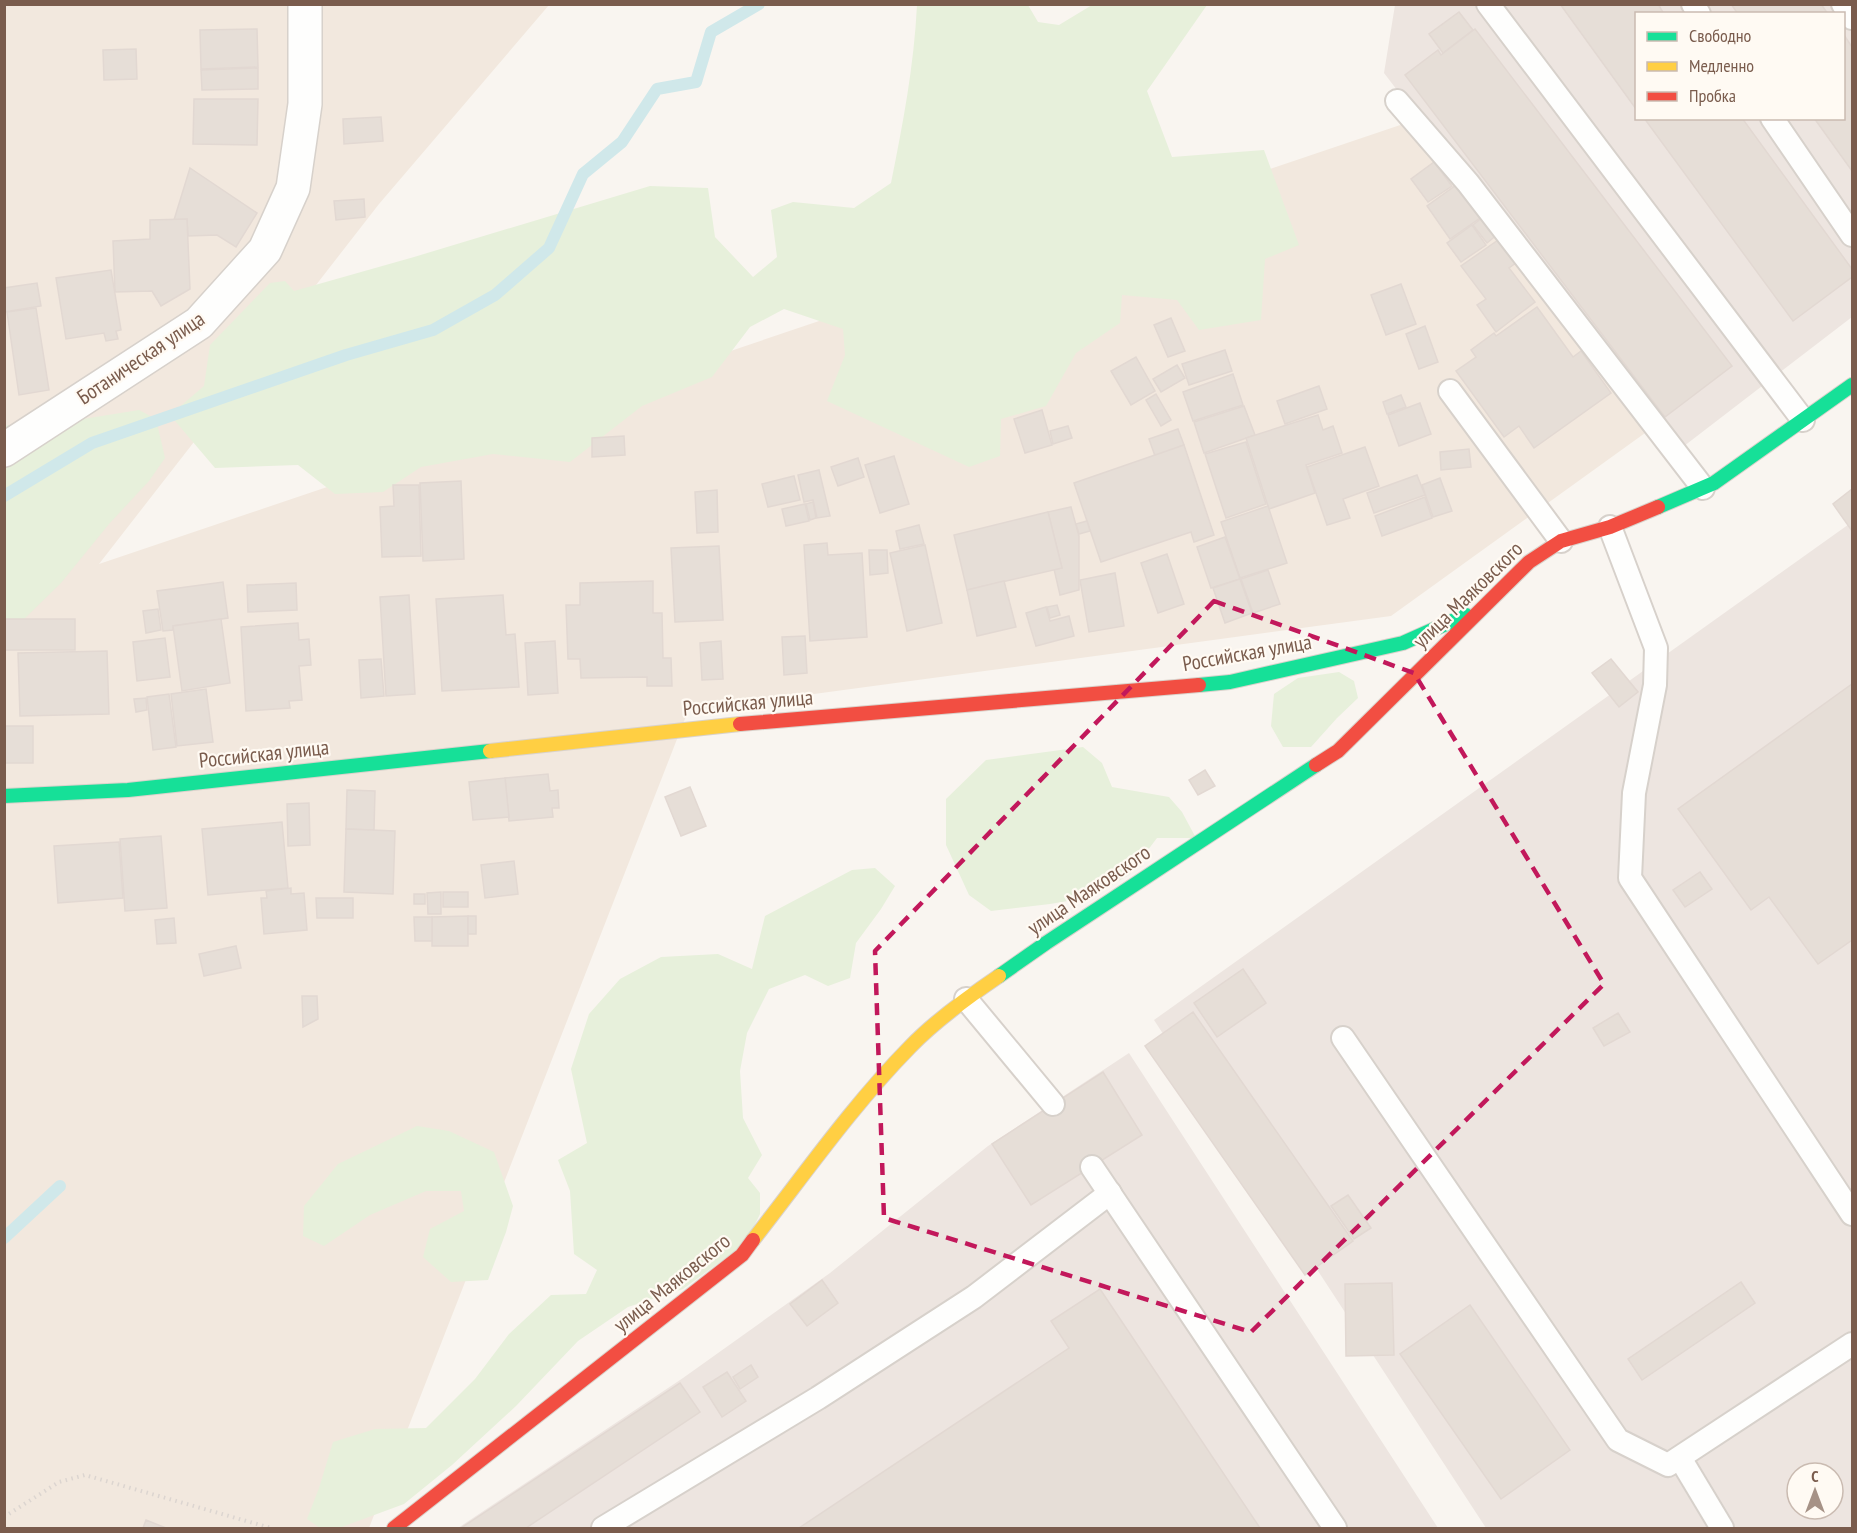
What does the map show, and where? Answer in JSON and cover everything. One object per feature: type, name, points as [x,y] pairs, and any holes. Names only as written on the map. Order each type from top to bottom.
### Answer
[{"type":"street","name":"Ботаническая улица","points":[[4,450],[200,323],[265,250],[292,188],[305,104],[305,4]]},
{"type":"street","name":"улица Маяковского","points":[[394,1528],[742,1256],[864,1097],[911,1046],[966,999],[1046,943],[1338,751],[1529,562],[1562,541],[1610,527],[1714,483],[1852,385]]},
{"type":"street","name":"Российская улица","points":[[4,796],[128,790],[725,725],[1230,682],[1403,643],[1485,607]]},
{"type":"lane","points":[[1488,4],[1803,420]]},
{"type":"lane","points":[[1843,4],[1852,18]]},
{"type":"lane","points":[[1397,101],[1468,183],[1703,488]]},
{"type":"lane","points":[[1773,120],[1852,235]]},
{"type":"lane","points":[[1450,391],[1562,541]]},
{"type":"lane","points":[[1610,527],[1656,648],[1654,685],[1634,793],[1629,878],[1852,1214]]},
{"type":"lane","points":[[966,999],[1053,1104]]},
{"type":"lane","points":[[1344,1038],[1618,1440],[1668,1465],[1852,1344]]},
{"type":"lane","points":[[1092,1167],[1335,1528]]},
{"type":"lane","points":[[603,1528],[818,1398],[975,1297],[1110,1193]]},
{"type":"lane","points":[[1680,1458],[1722,1528]]},
{"type":"path","points":[[4,1517],[59,1482],[85,1475],[271,1528]]},
{"type":"highlighted area","points":[[1214,601],[1414,673],[1604,984],[1251,1332],[884,1218],[875,951]]},
{"type":"shaded area","points":[[5,5],[549,5],[379,204],[99,564],[1418,119],[1652,428],[1391,616],[688,711],[369,1528],[5,1528]]},
{"type":"shaded area","points":[[1395,5],[1852,5],[1852,317],[1675,453],[1384,73]]},
{"type":"shaded area","points":[[1852,522],[1852,1528],[1486,1528],[1154,1020]]},
{"type":"shaded area","points":[[1129,1053],[1438,1528],[458,1528],[683,1378],[830,1273],[988,1146]]},
{"type":"green space","points":[[917,5],[1028,5],[1038,22],[1059,25],[1092,5],[1207,5],[1147,91],[1172,157],[1264,150],[1299,245],[1265,259],[1261,320],[1199,330],[1177,300],[1122,295],[1120,323],[1076,353],[1046,406],[1001,419],[1000,456],[969,467],[827,401],[845,355],[843,329],[784,309],[750,327],[712,377],[642,406],[570,462],[493,454],[421,467],[383,492],[335,494],[298,465],[215,468],[170,415],[204,386],[210,345],[270,283],[285,281],[294,291],[650,186],[708,188],[715,237],[753,277],[777,257],[771,210],[793,202],[854,208],[891,183],[911,72]]},
{"type":"green space","points":[[139,410],[156,419],[165,458],[149,481],[109,524],[61,583],[22,621],[4,630],[4,425],[33,427]]},
{"type":"green space","points":[[1339,672],[1354,681],[1358,698],[1311,747],[1283,747],[1271,726],[1274,694],[1298,678]]},
{"type":"green space","points":[[1083,747],[1102,763],[1112,787],[1169,797],[1182,812],[1196,838],[1157,838],[1129,875],[1091,897],[991,911],[969,895],[946,845],[946,799],[986,760]]},
{"type":"green space","points":[[875,868],[895,886],[856,943],[850,978],[828,986],[805,975],[769,989],[747,1033],[740,1071],[743,1118],[762,1155],[748,1178],[760,1193],[760,1214],[746,1243],[683,1289],[628,1307],[578,1341],[516,1406],[452,1465],[404,1504],[339,1528],[320,1528],[307,1519],[333,1442],[375,1429],[426,1428],[475,1379],[509,1334],[551,1295],[586,1294],[597,1270],[574,1254],[570,1191],[558,1160],[587,1143],[571,1069],[589,1014],[620,979],[661,957],[718,954],[752,969],[765,916],[852,870]]},
{"type":"green space","points":[[417,1126],[449,1131],[494,1152],[513,1206],[488,1280],[451,1282],[423,1257],[430,1229],[464,1211],[461,1191],[426,1191],[370,1215],[324,1246],[303,1236],[304,1206],[338,1164]]},
{"type":"building","points":[[1560,4],[1658,4],[1663,12],[1635,12],[1635,108]]},
{"type":"building","points":[[1731,4],[1821,4],[1827,12],[1737,12]]},
{"type":"building","points":[[1459,12],[1473,30],[1443,53],[1429,34]]},
{"type":"building","points":[[257,29],[258,67],[201,69],[200,30]]},
{"type":"building","points":[[1475,29],[1732,366],[1665,417],[1405,75],[1438,50],[1441,55]]},
{"type":"building","points":[[1845,36],[1852,47],[1852,171],[1815,120],[1845,120]]},
{"type":"building","points":[[136,49],[137,79],[104,80],[103,50]]},
{"type":"building","points":[[258,68],[258,89],[202,90],[201,70]]},
{"type":"building","points":[[194,99],[258,99],[257,145],[193,144]]},
{"type":"building","points":[[381,117],[383,141],[344,144],[343,119]]},
{"type":"building","points":[[1645,120],[1743,120],[1852,269],[1852,277],[1793,321]]},
{"type":"building","points":[[1434,162],[1452,186],[1428,202],[1411,179]]},
{"type":"building","points":[[190,168],[257,213],[236,247],[217,235],[188,236],[187,219],[174,220]]},
{"type":"building","points":[[1459,183],[1483,216],[1450,239],[1427,206]]},
{"type":"building","points":[[364,199],[365,217],[336,220],[334,201]]},
{"type":"building","points":[[1484,216],[1498,234],[1487,243],[1473,225]]},
{"type":"building","points":[[187,219],[190,289],[161,306],[152,291],[115,292],[113,241],[150,239],[150,220]]},
{"type":"building","points":[[1472,225],[1486,245],[1461,262],[1447,243]]},
{"type":"building","points":[[1501,238],[1520,260],[1509,268],[1535,302],[1496,332],[1477,305],[1486,299],[1461,266]]},
{"type":"building","points":[[111,270],[121,330],[116,331],[118,339],[106,341],[104,333],[66,339],[56,278]]},
{"type":"building","points":[[37,283],[41,306],[4,312],[4,288]]},
{"type":"building","points":[[1401,284],[1416,324],[1386,335],[1371,295]]},
{"type":"building","points":[[1537,307],[1573,357],[1581,351],[1611,393],[1534,448],[1519,426],[1504,437],[1456,371],[1476,357],[1471,350],[1494,333],[1496,336]]},
{"type":"building","points":[[36,308],[49,390],[19,395],[7,312]]},
{"type":"building","points":[[1171,318],[1185,351],[1168,357],[1154,325]]},
{"type":"building","points":[[1425,326],[1438,362],[1419,369],[1406,334]]},
{"type":"building","points":[[1225,350],[1232,371],[1189,385],[1182,364]]},
{"type":"building","points":[[1136,357],[1155,391],[1131,405],[1111,371]]},
{"type":"building","points":[[1177,365],[1185,378],[1161,392],[1153,379]]},
{"type":"building","points":[[1233,374],[1243,405],[1193,421],[1183,392]]},
{"type":"building","points":[[1319,386],[1327,409],[1285,424],[1277,401]]},
{"type":"building","points":[[1156,394],[1171,420],[1161,426],[1146,400]]},
{"type":"building","points":[[1401,395],[1406,407],[1387,414],[1383,402]]},
{"type":"building","points":[[1420,403],[1431,434],[1399,446],[1388,415]]},
{"type":"building","points":[[1244,406],[1255,435],[1204,453],[1194,422]]},
{"type":"building","points":[[1042,410],[1052,445],[1025,453],[1014,419]]},
{"type":"building","points":[[1318,415],[1323,430],[1333,426],[1342,453],[1306,465],[1315,493],[1269,509],[1246,438]]},
{"type":"building","points":[[1068,426],[1072,438],[1053,444],[1050,431]]},
{"type":"building","points":[[1178,429],[1184,445],[1155,456],[1149,439]]},
{"type":"building","points":[[624,436],[625,455],[592,457],[592,438]]},
{"type":"building","points":[[1246,442],[1266,504],[1226,518],[1205,454]]},
{"type":"building","points":[[1184,445],[1214,535],[1194,542],[1191,532],[1101,562],[1074,483]]},
{"type":"building","points":[[1365,447],[1379,486],[1343,499],[1350,518],[1327,525],[1307,467]]},
{"type":"building","points":[[1469,449],[1471,467],[1441,470],[1440,452]]},
{"type":"building","points":[[894,456],[909,504],[880,513],[865,465]]},
{"type":"building","points":[[858,458],[864,477],[838,486],[831,467]]},
{"type":"building","points":[[819,470],[830,516],[817,518],[813,500],[804,502],[798,475]]},
{"type":"building","points":[[1417,475],[1425,495],[1374,513],[1367,493]]},
{"type":"building","points":[[794,476],[800,500],[768,507],[762,484]]},
{"type":"building","points":[[1440,478],[1452,511],[1433,517],[1422,485]]},
{"type":"building","points":[[461,481],[464,559],[423,561],[420,483]]},
{"type":"building","points":[[393,485],[419,485],[421,556],[382,557],[380,507],[394,506]]},
{"type":"building","points":[[1852,489],[1852,531],[1833,504]]},
{"type":"building","points":[[717,490],[718,532],[697,533],[695,492]]},
{"type":"building","points":[[1425,497],[1432,518],[1382,536],[1375,516]]},
{"type":"building","points":[[813,502],[816,518],[810,520],[806,504]]},
{"type":"building","points":[[805,504],[809,521],[786,526],[782,509]]},
{"type":"building","points":[[1268,506],[1287,563],[1240,578],[1221,522]]},
{"type":"building","points":[[1071,507],[1079,536],[1079,590],[1060,595],[1054,569],[1062,568],[1048,512]]},
{"type":"building","points":[[1048,512],[1062,568],[967,590],[954,535]]},
{"type":"building","points":[[1087,521],[1090,531],[1079,534],[1076,524]]},
{"type":"building","points":[[919,525],[924,544],[900,549],[896,531]]},
{"type":"building","points":[[1225,537],[1240,579],[1211,588],[1197,547]]},
{"type":"building","points":[[827,543],[828,555],[862,553],[867,637],[810,641],[804,545]]},
{"type":"building","points":[[925,545],[942,623],[907,631],[890,553]]},
{"type":"building","points":[[719,546],[723,620],[675,622],[671,548]]},
{"type":"building","points":[[869,550],[887,550],[888,573],[870,575]]},
{"type":"building","points":[[1167,554],[1184,604],[1158,613],[1141,563]]},
{"type":"building","points":[[1268,570],[1280,604],[1253,613],[1241,579]]},
{"type":"building","points":[[1115,573],[1124,626],[1089,632],[1080,580]]},
{"type":"building","points":[[1240,579],[1252,613],[1225,623],[1213,588]]},
{"type":"building","points":[[653,581],[653,613],[662,613],[663,658],[671,658],[672,686],[647,686],[647,677],[581,678],[580,659],[568,659],[566,605],[580,605],[580,583]]},
{"type":"building","points":[[1004,581],[1016,627],[977,636],[967,590]]},
{"type":"building","points":[[223,582],[228,618],[173,626],[173,630],[163,631],[157,591]]},
{"type":"building","points":[[296,583],[297,610],[248,612],[247,585]]},
{"type":"building","points":[[409,595],[415,694],[386,696],[380,597]]},
{"type":"building","points":[[503,595],[506,635],[515,634],[519,687],[442,691],[436,599]]},
{"type":"building","points":[[1057,605],[1060,615],[1050,618],[1047,607]]},
{"type":"building","points":[[1046,607],[1050,621],[1069,616],[1074,636],[1036,646],[1026,613]]},
{"type":"building","points":[[158,609],[161,630],[146,633],[143,611]]},
{"type":"building","points":[[4,619],[75,619],[75,650],[4,650]]},
{"type":"building","points":[[221,619],[230,683],[182,691],[173,626]]},
{"type":"building","points":[[298,623],[299,640],[309,639],[311,665],[299,666],[302,700],[289,701],[290,708],[246,711],[241,627]]},
{"type":"building","points":[[805,636],[807,673],[784,675],[782,637]]},
{"type":"building","points":[[165,638],[170,677],[137,681],[133,642]]},
{"type":"building","points":[[555,641],[558,693],[528,695],[525,643]]},
{"type":"building","points":[[721,641],[723,679],[702,680],[700,643]]},
{"type":"building","points":[[107,651],[109,714],[20,716],[18,653]]},
{"type":"building","points":[[381,659],[384,696],[361,698],[359,660]]},
{"type":"building","points":[[1611,659],[1638,692],[1619,707],[1592,673]]},
{"type":"building","points":[[1852,684],[1852,940],[1818,964],[1769,897],[1751,910],[1678,809]]},
{"type":"building","points":[[206,689],[213,742],[177,746],[171,694]]},
{"type":"building","points":[[169,694],[176,747],[153,750],[147,697]]},
{"type":"building","points":[[146,698],[147,710],[136,712],[134,699]]},
{"type":"building","points":[[4,726],[33,726],[33,763],[4,763]]},
{"type":"building","points":[[1205,770],[1215,786],[1198,795],[1189,780]]},
{"type":"building","points":[[548,774],[550,791],[558,790],[559,808],[552,808],[553,817],[509,821],[505,778]]},
{"type":"building","points":[[505,778],[509,817],[473,820],[469,782]]},
{"type":"building","points":[[690,787],[706,826],[681,836],[665,797]]},
{"type":"building","points":[[347,790],[375,791],[374,830],[346,829]]},
{"type":"building","points":[[309,803],[310,845],[288,846],[287,804]]},
{"type":"building","points":[[282,822],[288,888],[208,895],[202,829]]},
{"type":"building","points":[[346,829],[395,831],[393,894],[344,892]]},
{"type":"building","points":[[161,836],[167,908],[125,911],[120,839]]},
{"type":"building","points":[[119,842],[123,898],[58,903],[54,846]]},
{"type":"building","points":[[514,861],[518,894],[485,898],[481,865]]},
{"type":"building","points":[[1700,872],[1712,889],[1685,907],[1673,890]]},
{"type":"building","points":[[291,888],[291,894],[304,893],[307,930],[264,934],[261,898],[267,898],[266,891]]},
{"type":"building","points":[[441,892],[441,914],[428,914],[427,893]]},
{"type":"building","points":[[443,892],[468,892],[468,907],[443,907]]},
{"type":"building","points":[[414,894],[425,894],[425,904],[414,904]]},
{"type":"building","points":[[316,898],[353,898],[353,918],[317,918]]},
{"type":"building","points":[[468,916],[468,946],[432,946],[432,917]]},
{"type":"building","points":[[468,916],[476,916],[476,934],[468,934]]},
{"type":"building","points":[[414,917],[432,917],[432,941],[415,941]]},
{"type":"building","points":[[174,918],[176,943],[157,944],[155,920]]},
{"type":"building","points":[[236,946],[241,968],[204,976],[199,954]]},
{"type":"building","points":[[1243,969],[1266,1003],[1217,1037],[1194,1003]]},
{"type":"building","points":[[302,996],[317,996],[318,1019],[303,1027]]},
{"type":"building","points":[[1193,1012],[1353,1241],[1305,1275],[1145,1046]]},
{"type":"building","points":[[1618,1013],[1630,1032],[1604,1046],[1593,1028]]},
{"type":"building","points":[[1103,1072],[1142,1135],[1031,1205],[992,1144]]},
{"type":"building","points":[[1348,1195],[1371,1228],[1354,1239],[1331,1206]]},
{"type":"building","points":[[822,1280],[838,1303],[807,1326],[790,1304]]},
{"type":"building","points":[[1741,1282],[1755,1303],[1642,1380],[1628,1359]]},
{"type":"building","points":[[1392,1283],[1394,1355],[1346,1356],[1345,1284]]},
{"type":"building","points":[[1100,1289],[1260,1528],[799,1528],[1069,1348],[1051,1321]]},
{"type":"building","points":[[1470,1305],[1570,1450],[1501,1499],[1400,1354]]},
{"type":"building","points":[[751,1365],[758,1377],[740,1389],[733,1377]]},
{"type":"building","points":[[727,1372],[746,1401],[722,1417],[703,1387]]},
{"type":"building","points":[[680,1383],[700,1412],[526,1528],[461,1528]]},
{"type":"building","points":[[146,1520],[166,1528],[143,1528]]},
{"type":"waterway","points":[[4,496],[92,443],[346,355],[433,330],[495,295],[549,248],[583,174],[622,142],[657,89],[696,82],[711,32],[759,4]]},
{"type":"waterway","points":[[4,1238],[60,1186]]},
{"type":"traffic: fast","points":[[1658,507],[1714,483],[1852,385]]},
{"type":"traffic: fast","points":[[1199,685],[1230,682],[1403,643],[1466,615]]},
{"type":"traffic: fast","points":[[4,796],[128,790],[490,751]]},
{"type":"traffic: fast","points":[[999,976],[1316,765]]},
{"type":"traffic: slow","points":[[490,751],[740,724]]},
{"type":"traffic: slow","points":[[753,1240],[848,1117],[889,1070],[941,1018],[999,976]]},
{"type":"traffic: jam","points":[[1316,765],[1338,751],[1529,562],[1561,541],[1610,527],[1658,507]]},
{"type":"traffic: jam","points":[[740,724],[1199,685]]},
{"type":"traffic: jam","points":[[394,1528],[742,1255],[753,1240]]}]
